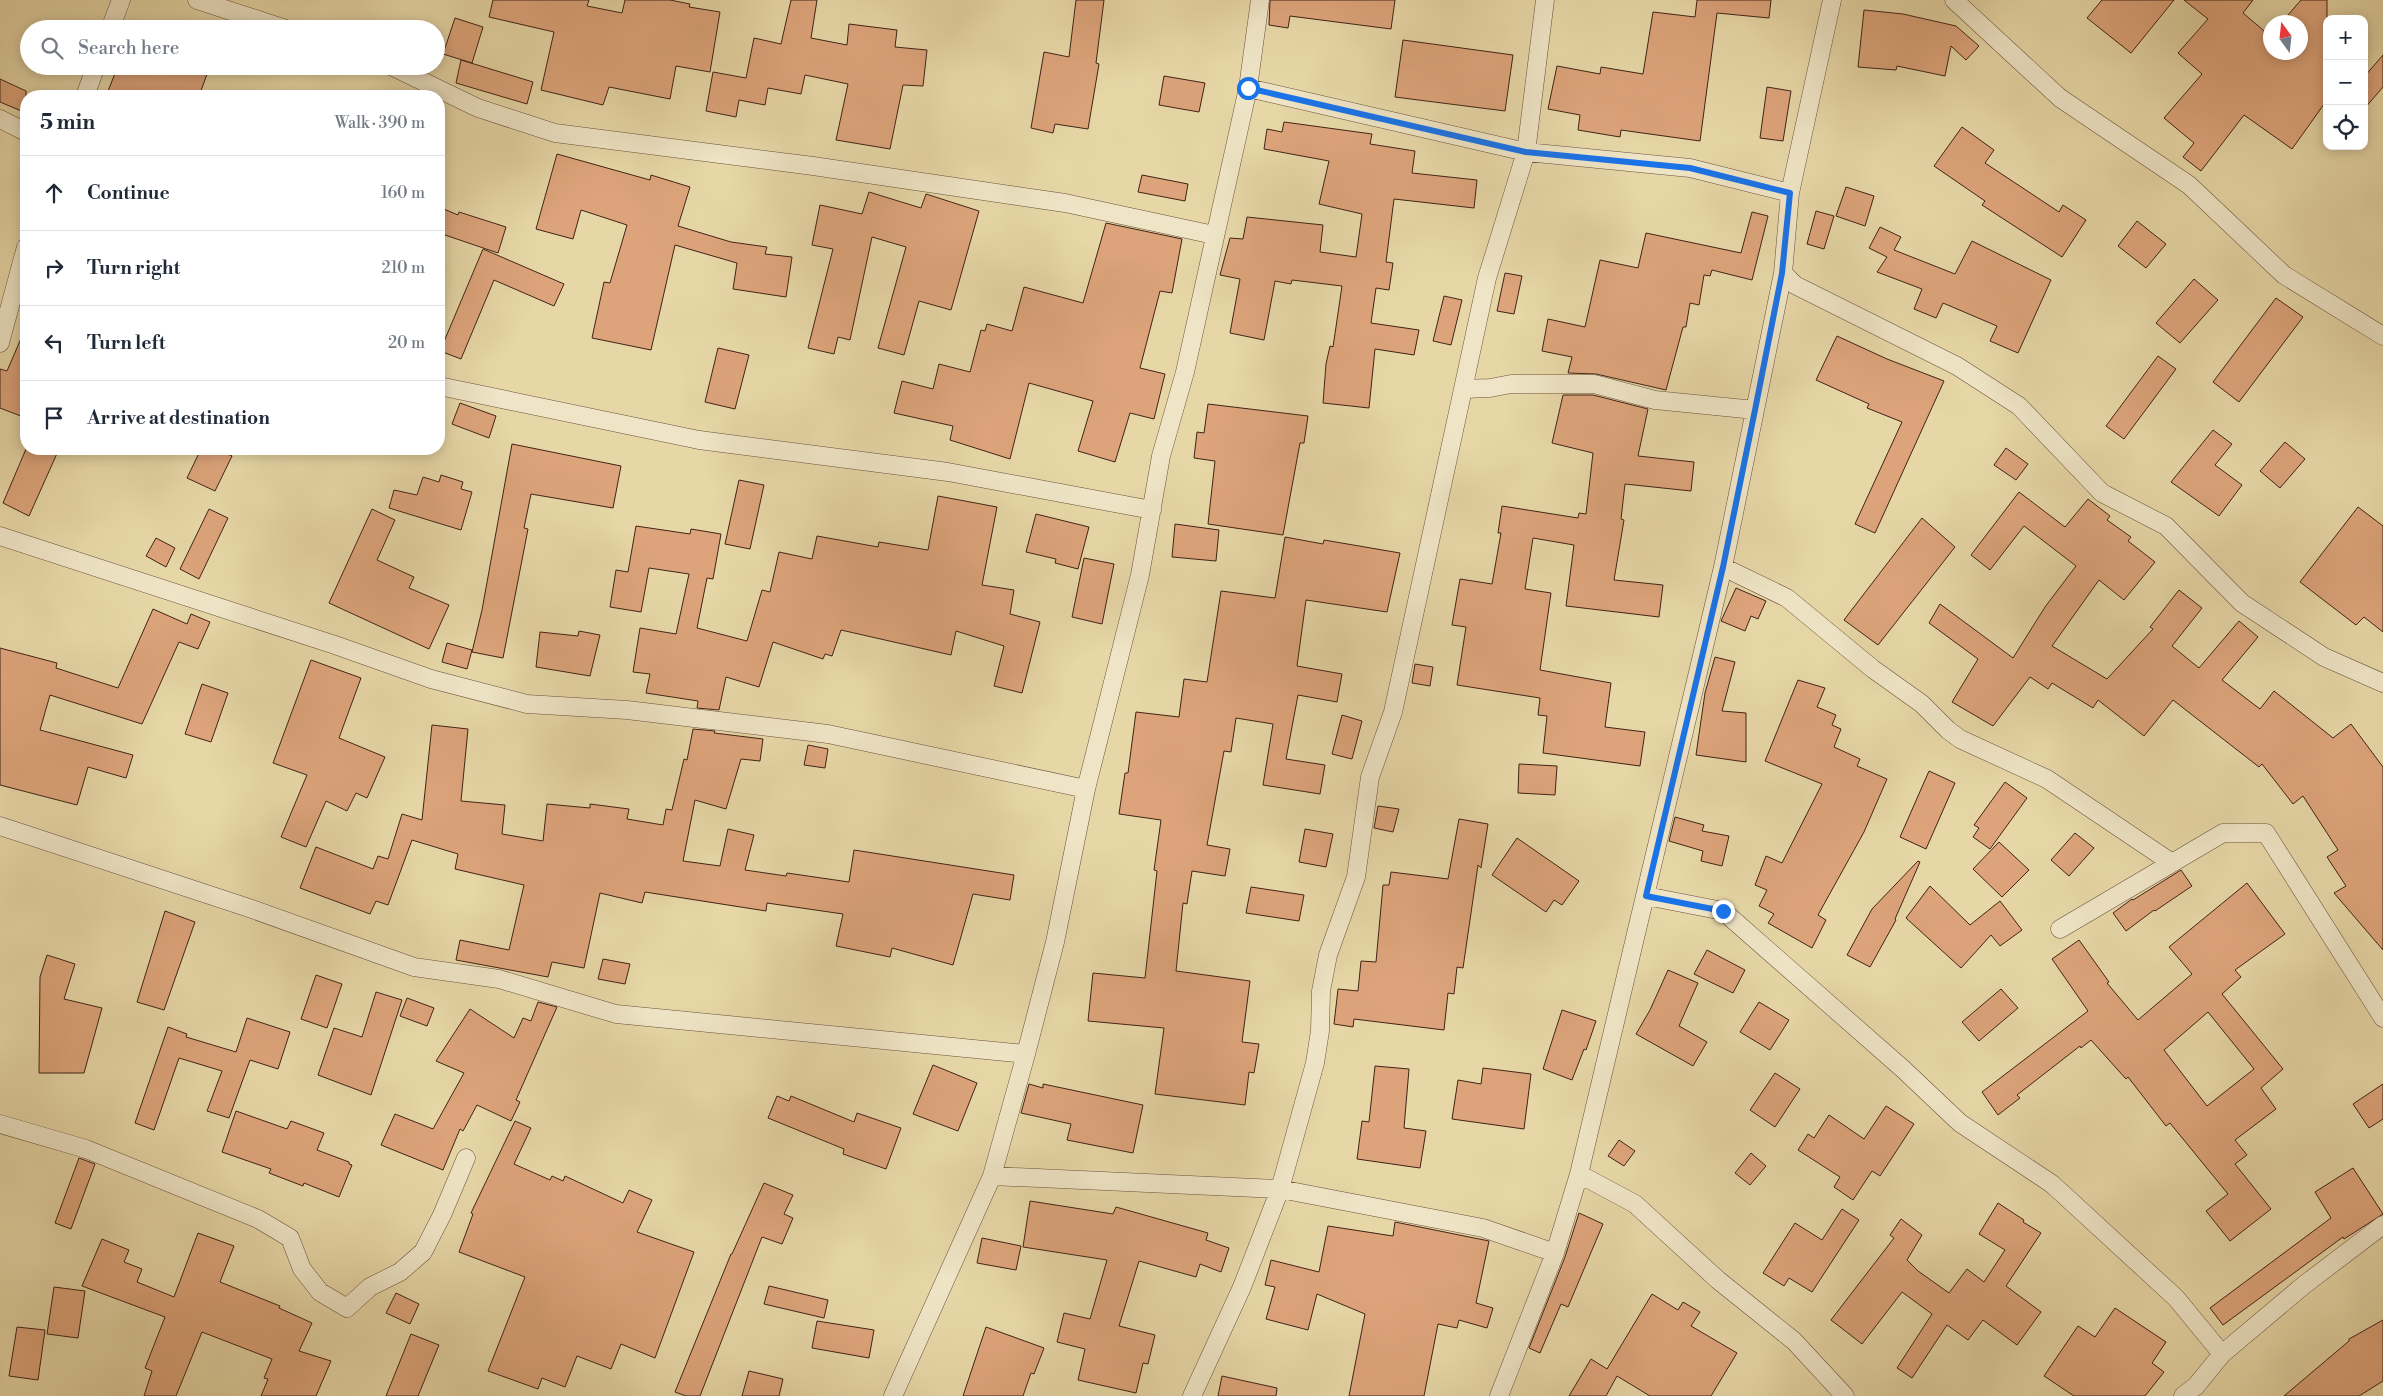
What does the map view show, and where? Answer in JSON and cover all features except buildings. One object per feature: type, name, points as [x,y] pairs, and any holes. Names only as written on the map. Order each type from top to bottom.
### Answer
[{"type":"street","points":[[113,20],[121,0]]},
{"type":"street","points":[[197,0],[258,20]]},
{"type":"street","points":[[893,1396],[992,1176],[1026,1054],[1055,942],[1086,789],[1140,575],[1161,456],[1186,372],[1214,235],[1248,88],[1260,0]]},
{"type":"street","points":[[1192,1396],[1242,1287],[1280,1189],[1316,1063],[1320,1031],[1321,991],[1328,955],[1356,877],[1370,777],[1393,712],[1487,278],[1526,152],[1545,0]]},
{"type":"street","points":[[1499,1396],[1555,1253],[1580,1174],[1723,567],[1782,273],[1790,193],[1832,0]]},
{"type":"street","points":[[1954,0],[2060,98],[2189,185],[2284,275],[2383,336]]},
{"type":"street","points":[[87,90],[93,75]]},
{"type":"street","points":[[410,75],[441,90]]},
{"type":"street","points":[[1248,88],[1526,152],[1690,168],[1790,193]]},
{"type":"street","points":[[445,92],[478,108],[555,133],[813,166],[1056,201],[1214,235]]},
{"type":"street","points":[[0,119],[20,129]]},
{"type":"street","points":[[0,342],[20,269]]},
{"type":"street","points":[[1782,273],[1795,284],[1957,366],[2019,406],[2102,493],[2166,526],[2242,602],[2324,657],[2383,683]]},
{"type":"street","points":[[1463,389],[1490,388],[1512,384],[1594,384],[1655,400],[1755,410]]},
{"type":"street","points":[[445,387],[698,440],[948,472],[1152,510]]},
{"type":"street","points":[[0,536],[335,645],[431,680],[526,704],[627,710],[828,734],[1086,789]]},
{"type":"street","points":[[1723,567],[1787,598],[1873,669],[1922,704],[1948,730],[1960,739],[2047,779],[2172,863]]},
{"type":"street","points":[[0,826],[249,908],[414,967],[500,979],[616,1014],[1026,1054]]},
{"type":"street","points":[[2060,929],[2223,834],[2266,833],[2383,1018]]},
{"type":"street","points":[[1646,896],[1723,911],[1896,1062],[1960,1123],[2052,1184],[2176,1298],[2222,1354]]},
{"type":"street","points":[[0,1124],[86,1149],[258,1219],[290,1238],[302,1269],[320,1292],[347,1308],[370,1287],[400,1272],[423,1252],[442,1215],[466,1158]]},
{"type":"street","points":[[1580,1174],[1635,1204],[1718,1280],[1794,1341],[1844,1396]]},
{"type":"street","points":[[992,1176],[1280,1189],[1426,1219],[1482,1228],[1555,1253]]},
{"type":"street","points":[[2196,1393],[2222,1354],[2304,1285],[2383,1226]]},
{"type":"route","points":[[1248,88],[1526,152],[1690,168],[1790,193],[1782,273],[1723,567],[1646,896],[1723,911]]}]
